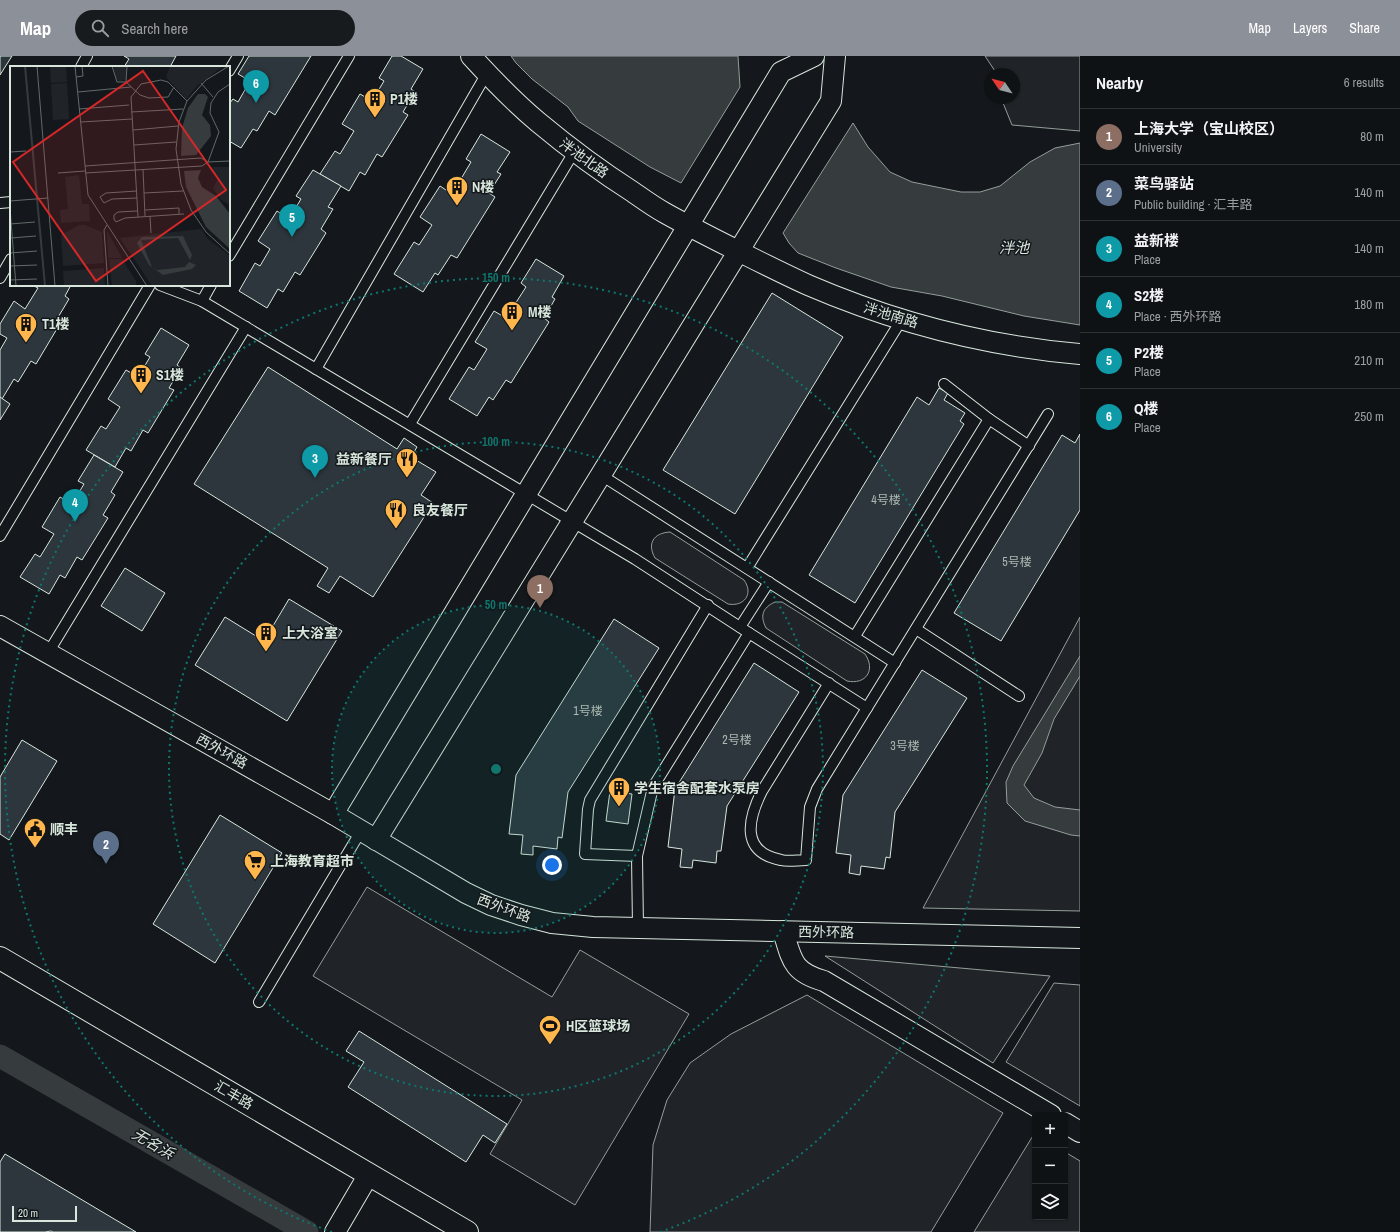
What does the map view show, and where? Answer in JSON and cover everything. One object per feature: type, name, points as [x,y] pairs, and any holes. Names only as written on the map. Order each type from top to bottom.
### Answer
[{"type":"street","name":"泮池北路","points":[[471,56],[536,121],[574,152],[664,212],[713,239]]},
{"type":"street","points":[[333,814],[781,72],[814,56]]},
{"type":"street","points":[[368,836],[572,521],[831,102],[835,56]]},
{"type":"street","name":"泮池南路","points":[[713,239],[808,285],[854,304],[952,333],[1002,344],[1080,354]]},
{"type":"street","name":"西外环路","points":[[0,626],[333,814],[466,893],[491,905],[521,915],[552,923],[593,927],[1080,938]]},
{"type":"street","points":[[783,931],[793,962],[801,972],[812,978],[824,981],[1046,1112]]},
{"type":"street","name":"汇丰路","points":[[0,958],[467,1232]]},
{"type":"street","points":[[1068,1125],[1080,1132]]},
{"type":"street","points":[[335,1232],[369,1174]]},
{"type":"lane","points":[[82,66],[87,56]]},
{"type":"lane","points":[[230,69],[238,56]]},
{"type":"lane","points":[[230,254],[348,56]]},
{"type":"lane","points":[[316,369],[487,73]]},
{"type":"lane","points":[[410,424],[574,152]]},
{"type":"lane","points":[[0,203],[10,202]]},
{"type":"lane","points":[[0,278],[10,261]]},
{"type":"lane","points":[[0,536],[149,286]]},
{"type":"lane","points":[[163,286],[202,301],[527,494],[635,559],[867,708]]},
{"type":"lane","points":[[202,301],[210,286]]},
{"type":"lane","points":[[747,568],[902,319]]},
{"type":"lane","points":[[48,653],[246,327]]},
{"type":"lane","points":[[944,384],[989,419],[1029,446]]},
{"type":"lane","points":[[829,683],[762,791],[755,806],[750,834],[754,846],[764,853],[781,860],[806,860],[810,808],[817,789],[1048,414]]},
{"type":"lane","points":[[855,636],[989,419]]},
{"type":"lane","points":[[601,475],[895,663]]},
{"type":"lane","points":[[740,627],[769,582]]},
{"type":"lane","points":[[637,856],[585,854],[590,800],[708,606]]},
{"type":"lane","points":[[916,629],[1019,696]]},
{"type":"lane","points":[[638,928],[637,856],[653,787],[749,633]]},
{"type":"lane","points":[[259,1002],[368,836]]},
{"type":"shaded area","points":[[985,56],[1080,56],[1080,131],[1012,125],[1003,104],[1020,104],[1020,68],[993,68]]},
{"type":"shaded area","points":[[670,532],[744,580],[748,590],[748,595],[746,598],[739,603],[728,604],[655,558],[652,548],[653,540],[659,535]]},
{"type":"shaded area","points":[[775,602],[782,602],[865,654],[870,666],[867,675],[859,681],[847,681],[766,628],[763,620],[763,613],[767,607]]},
{"type":"shaded area","points":[[1080,617],[1080,911],[923,908]]},
{"type":"shaded area","name":"H区篮球场","points":[[367,887],[552,997],[580,950],[689,1014],[575,1205],[490,1154],[522,1100],[313,976]]},
{"type":"shaded area","points":[[825,956],[1050,976],[993,1063]]},
{"type":"shaded area","points":[[1054,983],[1080,985],[1080,1106],[1006,1062]]},
{"type":"shaded area","points":[[807,995],[1003,1113],[931,1232],[650,1232],[653,1145],[667,1100],[690,1063],[731,1034]]},
{"type":"shaded area","points":[[1032,1137],[1032,1220],[1068,1220],[1068,1154],[1080,1161],[1080,1232],[974,1232]]},
{"type":"water","points":[[511,56],[738,56],[740,87],[681,183],[650,167],[578,121],[568,107],[532,79]]},
{"type":"water","name":"泮池","points":[[853,123],[868,147],[890,172],[912,182],[961,192],[980,192],[1000,186],[1030,162],[1055,148],[1080,143],[1080,325],[1024,316],[942,296],[891,287],[798,253],[783,233]]},
{"type":"water","points":[[1080,656],[1080,676],[1054,719],[1042,753],[1024,785],[1034,798],[1055,807],[1080,810],[1080,836],[1071,835],[1025,821],[1007,803],[1006,782],[1013,766]]},
{"type":"building","points":[[0,56],[12,56],[0,75]]},
{"type":"building","points":[[124,56],[176,56],[171,66],[125,66],[129,59]]},
{"type":"building","points":[[249,56],[311,56],[275,115],[269,111],[257,131],[253,129],[241,148],[230,142],[230,103],[233,99],[238,102],[250,81],[238,74]]},
{"type":"building","name":"P1楼","points":[[392,56],[401,56],[423,69],[411,89],[415,92],[403,112],[408,115],[382,157],[377,154],[365,175],[360,172],[349,191],[320,174],[335,151],[340,154],[354,131],[342,124],[360,94],[372,101],[384,81],[379,78]]},
{"type":"building","name":"N楼","points":[[481,134],[510,152],[497,172],[501,174],[489,193],[495,197],[457,258],[451,255],[438,275],[435,273],[423,292],[394,274],[414,242],[419,245],[432,225],[420,217],[440,186],[452,194],[471,162],[466,159]]},
{"type":"building","points":[[313,170],[341,186],[328,207],[333,209],[321,229],[326,233],[300,275],[295,272],[283,292],[278,289],[267,308],[239,291],[255,263],[260,266],[270,249],[258,241],[277,211],[289,219],[301,199],[296,196]]},
{"type":"building","name":"M楼","points":[[536,259],[564,276],[552,297],[555,299],[544,318],[549,322],[511,383],[506,380],[493,400],[489,397],[477,416],[449,399],[469,367],[474,370],[487,349],[475,342],[494,311],[506,318],[526,287],[521,283]]},
{"type":"building","name":"T1楼","points":[[34,286],[70,286],[65,296],[69,299],[57,319],[61,322],[36,364],[31,361],[18,382],[14,379],[2,399],[0,397],[0,350],[7,338],[0,334],[0,324],[14,301],[25,309],[38,288]]},
{"type":"building","points":[[772,293],[843,337],[735,514],[663,470]]},
{"type":"building","name":"S1楼","points":[[161,328],[189,345],[177,365],[181,368],[169,388],[174,390],[148,433],[143,430],[131,451],[126,448],[115,467],[86,450],[101,426],[106,429],[120,407],[108,399],[126,370],[138,377],[150,357],[145,354]]},
{"type":"building","points":[[268,367],[397,449],[404,438],[417,447],[411,457],[436,472],[421,495],[433,503],[373,597],[340,576],[329,593],[317,586],[328,568],[194,484]]},
{"type":"building","points":[[939,388],[948,393],[944,400],[965,413],[960,421],[964,424],[855,603],[809,575],[917,397],[929,405]]},
{"type":"building","points":[[0,397],[10,404],[0,420]]},
{"type":"building","points":[[1080,434],[1080,510],[1001,641],[954,613],[1062,435],[1075,443]]},
{"type":"building","points":[[94,455],[123,472],[111,492],[115,495],[103,515],[108,518],[82,560],[77,557],[65,578],[60,575],[49,594],[20,577],[35,554],[40,557],[54,534],[42,527],[60,497],[72,504],[84,484],[78,481]]},
{"type":"building","points":[[125,568],[165,593],[142,631],[101,606]]},
{"type":"building","name":"上大浴室","points":[[289,599],[342,631],[287,721],[195,665],[225,617],[264,641]]},
{"type":"building","points":[[614,619],[659,648],[568,792],[562,838],[558,837],[557,849],[533,846],[533,855],[521,854],[523,835],[509,834],[516,775]]},
{"type":"building","points":[[754,663],[799,692],[727,806],[721,851],[717,851],[716,863],[693,860],[692,868],[680,867],[682,849],[668,847],[675,789]]},
{"type":"building","points":[[922,670],[967,698],[895,812],[890,858],[886,857],[884,869],[861,866],[860,875],[849,873],[851,855],[836,853],[843,795]]},
{"type":"building","points":[[22,740],[57,761],[9,840],[0,834],[0,777]]},
{"type":"building","name":"学生宿舍配套水泵房","points":[[610,791],[632,794],[628,824],[606,821]]},
{"type":"building","points":[[220,815],[282,853],[215,963],[153,924]]},
{"type":"building","points":[[359,1031],[507,1124],[495,1143],[483,1135],[466,1162],[348,1087],[364,1062],[346,1051]]},
{"type":"building","points":[[5,1154],[136,1232],[0,1232],[0,1162]]},
{"type":"waterway","name":"无名浜","points":[[0,1056],[307,1232]]},
{"type":"place","name":"Q楼","points":[[256,103]]},
{"type":"place","name":"P1楼","points":[[375,118]]},
{"type":"place","name":"N楼","points":[[457,206]]},
{"type":"place","name":"P2楼","points":[[292,237]]},
{"type":"place","name":"M楼","points":[[512,332]]},
{"type":"place","name":"T1楼","points":[[26,344]]},
{"type":"place","name":"S1楼","points":[[141,394]]},
{"type":"place","name":"益新楼","points":[[315,478]]},
{"type":"place","name":"益新餐厅","points":[[407,478]]},
{"type":"place","name":"S2楼","points":[[75,522]]},
{"type":"place","name":"良友餐厅","points":[[396,530]]},
{"type":"place","name":"上海大学（宝山校区）","points":[[540,608]]},
{"type":"place","name":"上大浴室","points":[[266,652]]},
{"type":"place","name":"学生宿舍配套水泵房","points":[[619,808]]},
{"type":"place","name":"顺丰","points":[[35,848]]},
{"type":"place","name":"菜鸟驿站","points":[[106,864]]},
{"type":"place","name":"上海教育超市","points":[[255,880]]},
{"type":"place","name":"H区篮球场","points":[[550,1046]]}]
